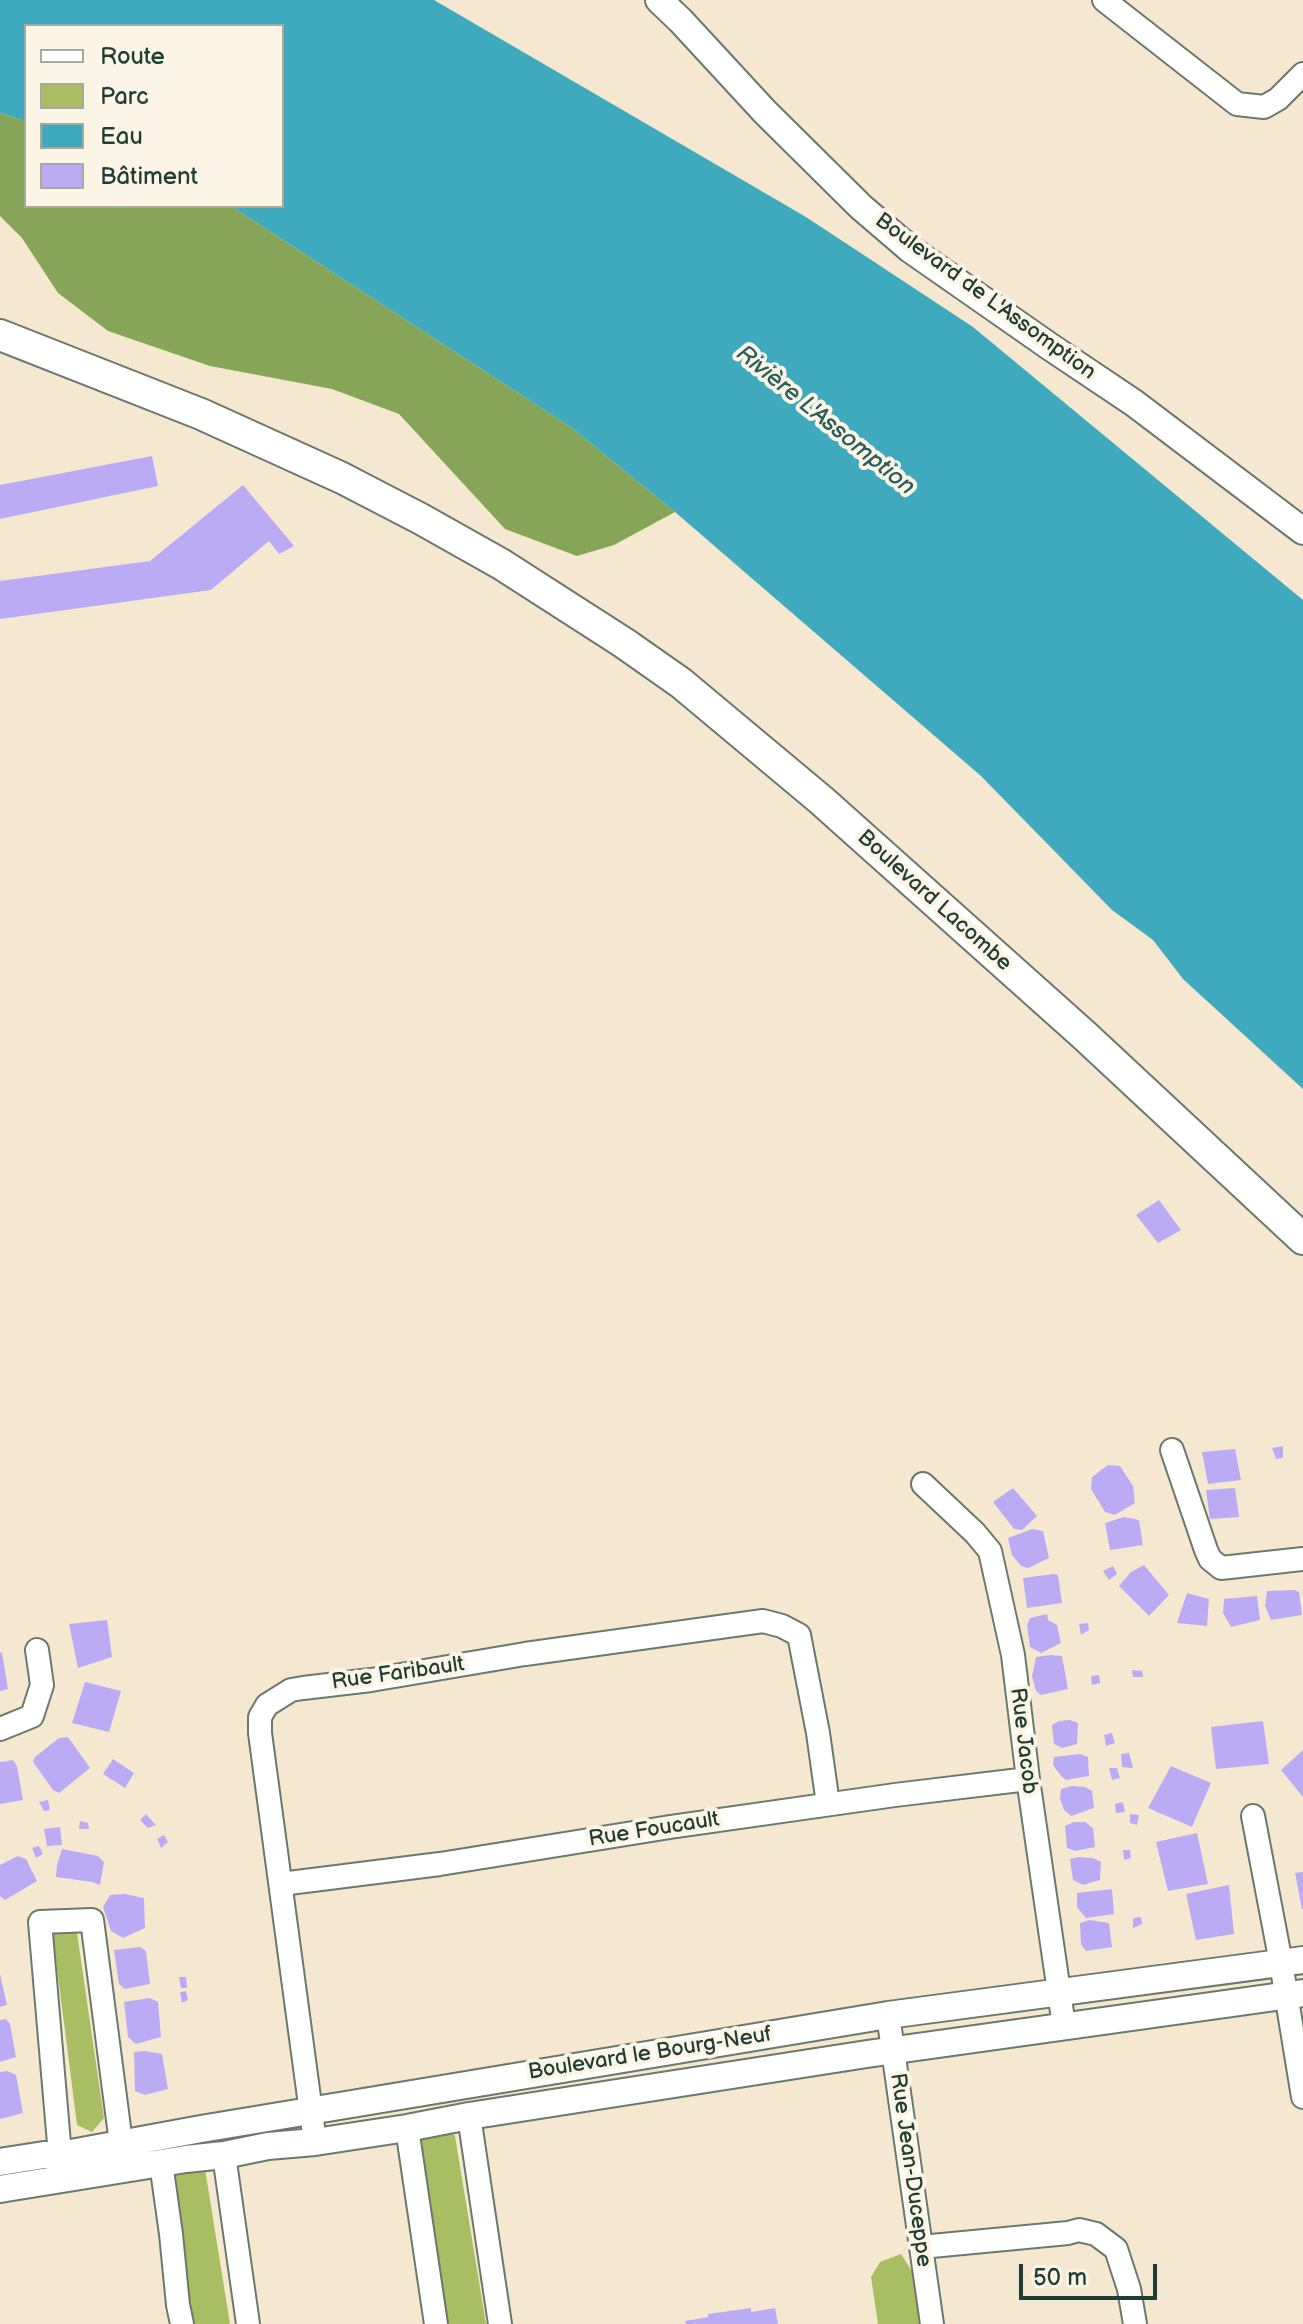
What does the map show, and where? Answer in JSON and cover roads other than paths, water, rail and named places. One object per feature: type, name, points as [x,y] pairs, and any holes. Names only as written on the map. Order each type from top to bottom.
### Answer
[{"type":"main road","name":"Boulevard Lacombe","points":[[0,335],[177,404],[297,457],[421,519],[542,589],[681,683],[766,752],[1084,1035],[1303,1239]]},
{"type":"street","name":"Boulevard de L'Assomption","points":[[659,0],[765,112],[861,207],[910,249],[1134,403],[1303,531]]},
{"type":"street","points":[[1104,0],[1237,104],[1264,107],[1278,99],[1303,74]]},
{"type":"street","points":[[1172,1450],[1210,1559],[1221,1568],[1303,1559]]},
{"type":"street","name":"Rue Jacob","points":[[923,1484],[990,1551],[1013,1655],[1064,2026]]},
{"type":"street","name":"Rue Faribault","points":[[315,2142],[264,1764],[260,1717],[267,1705],[284,1694],[303,1688],[763,1621],[799,1635],[828,1804]]},
{"type":"street","points":[[0,1729],[32,1716],[42,1685],[37,1650]]},
{"type":"street","name":"Rue Foucault","points":[[281,1884],[440,1864],[828,1804],[1028,1779]]},
{"type":"street","points":[[1253,1816],[1292,1961],[1303,2097]]},
{"type":"street","points":[[60,2155],[40,1922],[92,1920],[121,2143]]},
{"type":"street","name":"Boulevard le Bourg-Neuf","points":[[0,2162],[60,2155],[311,2110],[888,2015],[1292,1961]]},
{"type":"street","name":"Boulevard le Bourg-Neuf","points":[[0,2189],[893,2050],[1295,1994]]},
{"type":"street","name":"Rue Jean-Duceppe","points":[[888,2015],[932,2324]]},
{"type":"street","points":[[469,2116],[500,2324]]},
{"type":"street","points":[[407,2128],[436,2324]]},
{"type":"street","points":[[224,2155],[248,2324]]},
{"type":"street","points":[[161,2163],[182,2324]]},
{"type":"street","points":[[921,2247],[1079,2230],[1096,2234],[1116,2249],[1129,2289],[1135,2324]]},
{"type":"water","name":"Rivière L'Assomption","points":[[0,0],[434,0],[806,217],[973,327],[1303,600],[1303,1089],[1183,979],[1153,940],[1112,910],[981,776],[675,512],[572,428],[234,208],[284,208],[284,24],[24,24],[24,120],[0,113]]}]
